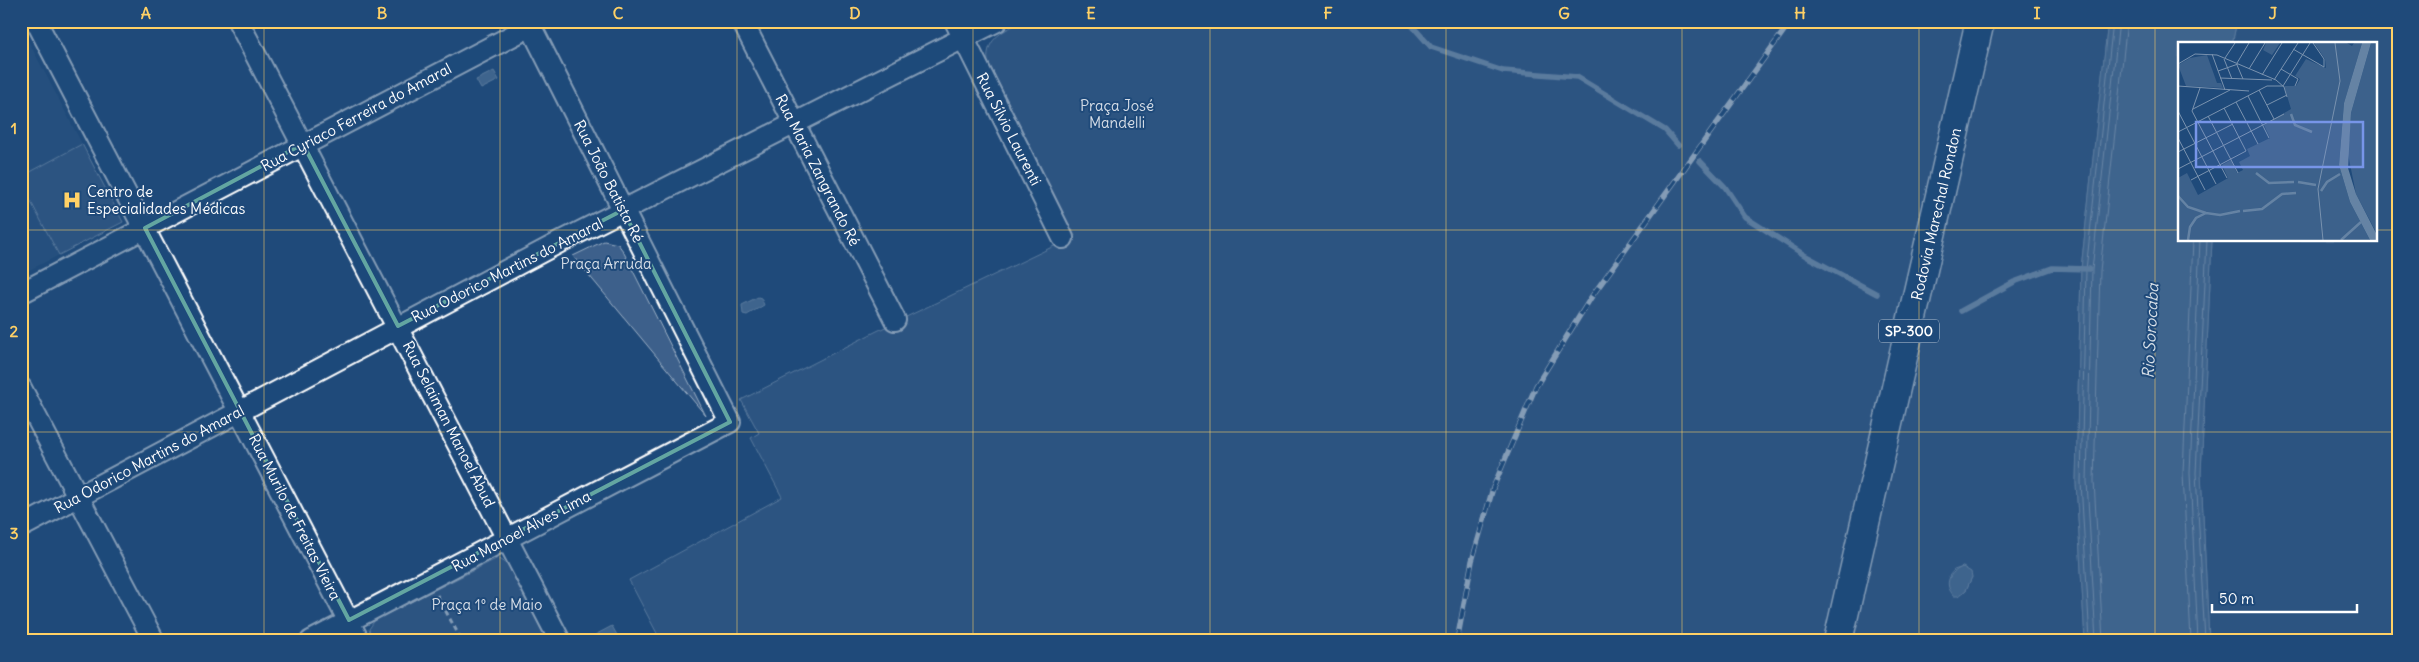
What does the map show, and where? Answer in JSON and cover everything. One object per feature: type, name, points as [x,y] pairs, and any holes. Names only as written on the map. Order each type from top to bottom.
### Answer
[{"type":"main road","name":"Rodovia Marechal Rondon","points":[[1838,641],[1980,21]]},
{"type":"street","name":"Rua Murilo de Freitas Vieira","points":[[36,21],[359,641]]},
{"type":"street","name":"Rua Selaiman Manoel Abud","points":[[238,21],[560,641]]},
{"type":"street","name":"Rua Maria Zangrando Ré","points":[[742,21],[895,320]]},
{"type":"street","name":"Rua Odorico Martins do Amaral","points":[[21,528],[398,326],[794,123],[959,30],[997,21]]},
{"type":"street","name":"Rua Cyriaco Ferreira do Amaral","points":[[21,293],[530,24]]},
{"type":"street","name":"Rua João Batista Ré","points":[[530,24],[730,422]]},
{"type":"street","name":"Rua Sílvio Laurenti","points":[[959,30],[1063,238]]},
{"type":"street","points":[[21,388],[154,641]]},
{"type":"street","name":"Rua Manoel Alves Lima","points":[[311,641],[730,422]]},
{"type":"path","points":[[438,597],[462,641]]},
{"type":"highlighted area","points":[[303,144],[398,326],[623,210],[730,422],[349,620],[145,228]]},
{"type":"shaded area","points":[[21,27],[82,144],[21,177]]},
{"type":"shaded area","points":[[21,183],[59,255],[21,274]]},
{"type":"green space","name":"Praça José Mandelli","points":[[1023,21],[2108,21],[2081,269],[2076,482],[2085,641],[661,641],[629,580],[782,497],[751,438],[759,433],[741,400],[877,331],[1075,236],[988,62],[988,54],[993,41],[1003,32]],"holes":[[[1963,567],[1972,577],[1966,590],[1959,596],[1949,576],[1954,570]]]},
{"type":"green space","points":[[2237,21],[2398,21],[2398,641],[2209,641],[2201,473],[2212,241],[2376,241],[2376,42],[2232,42]]},
{"type":"green space","points":[[82,144],[123,222],[59,255],[21,183],[21,177]]},
{"type":"green space","name":"Praça Arruda","points":[[604,241],[618,244],[623,251],[706,416],[573,256]]},
{"type":"green space","name":"Praça 1º de Maio","points":[[498,558],[509,565],[547,641],[372,641],[369,629],[375,620]]},
{"type":"water","name":"Rio Sorocaba","points":[[2108,21],[2237,21],[2232,42],[2178,42],[2178,241],[2212,241],[2201,473],[2209,641],[2085,641],[2076,482],[2081,269]]},
{"type":"water","points":[[494,71],[499,80],[481,89],[476,80]]},
{"type":"water","points":[[758,297],[761,298],[764,305],[747,315],[743,314],[742,305]]},
{"type":"water","points":[[1963,567],[1971,572],[1972,577],[1966,590],[1958,596],[1954,596],[1949,587],[1949,579],[1954,572]]},
{"type":"water","points":[[612,626],[617,635],[606,641],[594,641],[595,635]]},
{"type":"waterway","points":[[1408,21],[1431,47],[1503,71],[1577,77],[1665,130],[1678,145]]},
{"type":"waterway","points":[[1700,161],[1725,187],[1745,217],[1806,256],[1877,294]]},
{"type":"waterway","points":[[1961,311],[2014,282],[2052,268],[2089,269]]},
{"type":"railway","points":[[1457,641],[1472,561],[1493,488],[1536,386],[1592,296],[1791,21]]},
{"type":"place","name":"Centro de Especialidades Médicas","points":[[72,200]]}]
